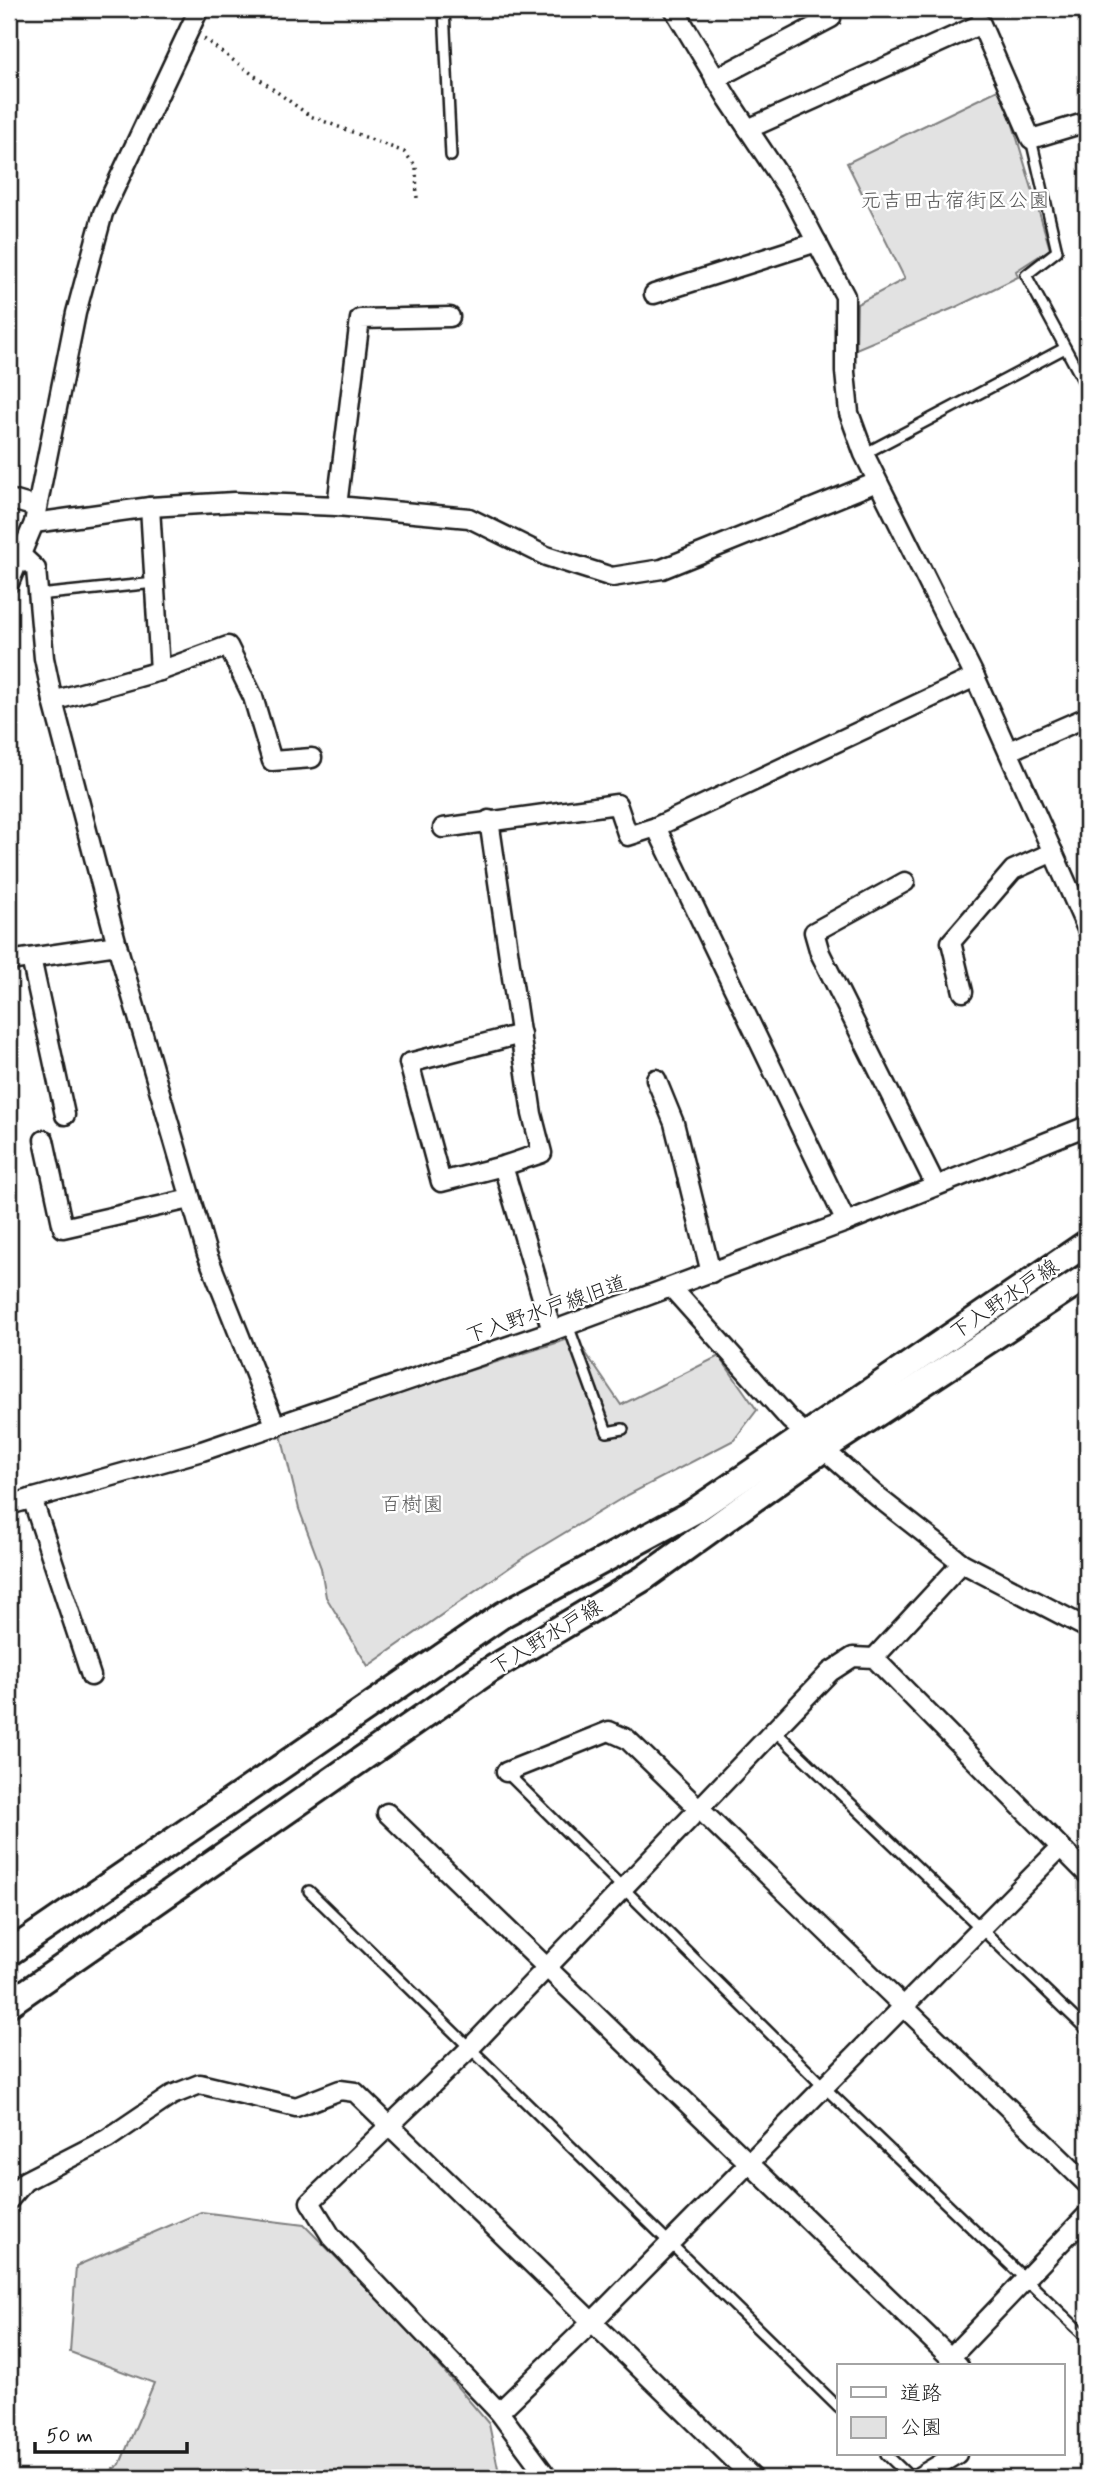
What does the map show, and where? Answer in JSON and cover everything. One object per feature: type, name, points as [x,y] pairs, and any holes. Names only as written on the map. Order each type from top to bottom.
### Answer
[{"type":"main road","name":"下入野水戸線","points":[[9,1953],[504,1614],[693,1512],[806,1432],[1087,1243]]},
{"type":"main road","name":"下入野水戸線","points":[[9,2004],[490,1670],[645,1578],[825,1448],[1087,1276]]},
{"type":"street","points":[[9,583],[35,515],[76,313],[103,213],[199,9]]},
{"type":"street","points":[[674,9],[715,79],[792,195],[845,296],[845,372],[849,413],[864,454],[975,677],[1087,929]]},
{"type":"street","points":[[715,79],[831,18],[826,9]]},
{"type":"street","points":[[748,129],[978,16],[1031,139],[1087,122]]},
{"type":"street","points":[[654,294],[817,242]]},
{"type":"street","points":[[337,506],[360,319],[450,317]]},
{"type":"street","points":[[9,499],[35,515],[234,502],[337,506],[470,517],[546,556],[612,577],[662,569],[877,482]]},
{"type":"street","points":[[150,507],[160,671]]},
{"type":"street","points":[[21,555],[36,569],[53,701],[117,945],[190,1199],[208,1254],[276,1427]]},
{"type":"street","points":[[53,701],[160,671],[228,646],[253,696],[272,761],[312,758]]},
{"type":"street","points":[[443,828],[617,804],[628,836],[656,827],[975,677]]},
{"type":"street","points":[[1009,751],[1087,717]]},
{"type":"street","points":[[489,820],[521,1034],[532,1114],[542,1153],[441,1182],[410,1063],[521,1034]]},
{"type":"street","points":[[656,827],[846,1222]]},
{"type":"street","points":[[963,992],[951,942],[1013,870],[1053,852]]},
{"type":"street","points":[[905,882],[814,932],[821,953],[936,1186]]},
{"type":"street","points":[[9,961],[117,945]]},
{"type":"street","points":[[31,958],[65,1115]]},
{"type":"street","points":[[656,1079],[674,1123],[711,1273]]},
{"type":"street","name":"下入野水戸線旧道","points":[[9,1504],[202,1451],[560,1328],[846,1222],[1087,1126]]},
{"type":"street","points":[[44,1140],[63,1228],[190,1199]]},
{"type":"street","points":[[503,1166],[560,1328]]},
{"type":"street","points":[[672,1288],[790,1420],[879,1498],[962,1563],[1087,1628]]},
{"type":"street","points":[[32,1498],[91,1676]]},
{"type":"street","points":[[874,1658],[962,1563]]},
{"type":"street","points":[[548,2478],[499,2412],[331,2236],[310,2202],[468,2050],[830,1672],[853,1657],[874,1658],[1059,1849],[1087,1874]]},
{"type":"street","points":[[506,1772],[609,1731],[627,1739],[1087,2184]]},
{"type":"street","points":[[387,1812],[747,2165],[954,2362],[1026,2279],[1087,2215]]},
{"type":"street","points":[[499,2412],[1059,1849]]},
{"type":"street","points":[[9,2200],[25,2181],[107,2139],[172,2095],[200,2084],[296,2107],[340,2090],[355,2092],[753,2478]]},
{"type":"street","points":[[917,2478],[954,2456]]},
{"type":"lane","points":[[444,9],[451,156]]},
{"type":"lane","points":[[1031,139],[1057,251],[1026,275],[1087,388]]},
{"type":"lane","points":[[864,454],[1065,348]]},
{"type":"lane","points":[[38,595],[155,583]]},
{"type":"lane","points":[[560,1328],[607,1432],[623,1429]]},
{"type":"lane","points":[[774,1730],[1087,2030]]},
{"type":"lane","points":[[506,1772],[824,2087],[1087,2338]]},
{"type":"lane","points":[[309,1891],[468,2050],[837,2406]]},
{"type":"lane","points":[[888,2456],[911,2478]]},
{"type":"path","points":[[191,29],[310,116],[404,152],[416,166],[417,200]]},
{"type":"green space","name":"元吉田古宿街区公園","points":[[1002,88],[1050,249],[1016,271],[1018,277],[956,307],[856,349],[857,304],[905,279],[847,163]]},
{"type":"green space","name":"百樹園","points":[[575,1337],[621,1405],[719,1356],[757,1410],[734,1440],[624,1497],[526,1556],[368,1666],[326,1597],[321,1568],[299,1509],[281,1435],[390,1396]]},
{"type":"green space","points":[[201,2212],[304,2225],[413,2335],[489,2424],[500,2478],[101,2478],[120,2464],[154,2383],[70,2352],[76,2266]]}]
